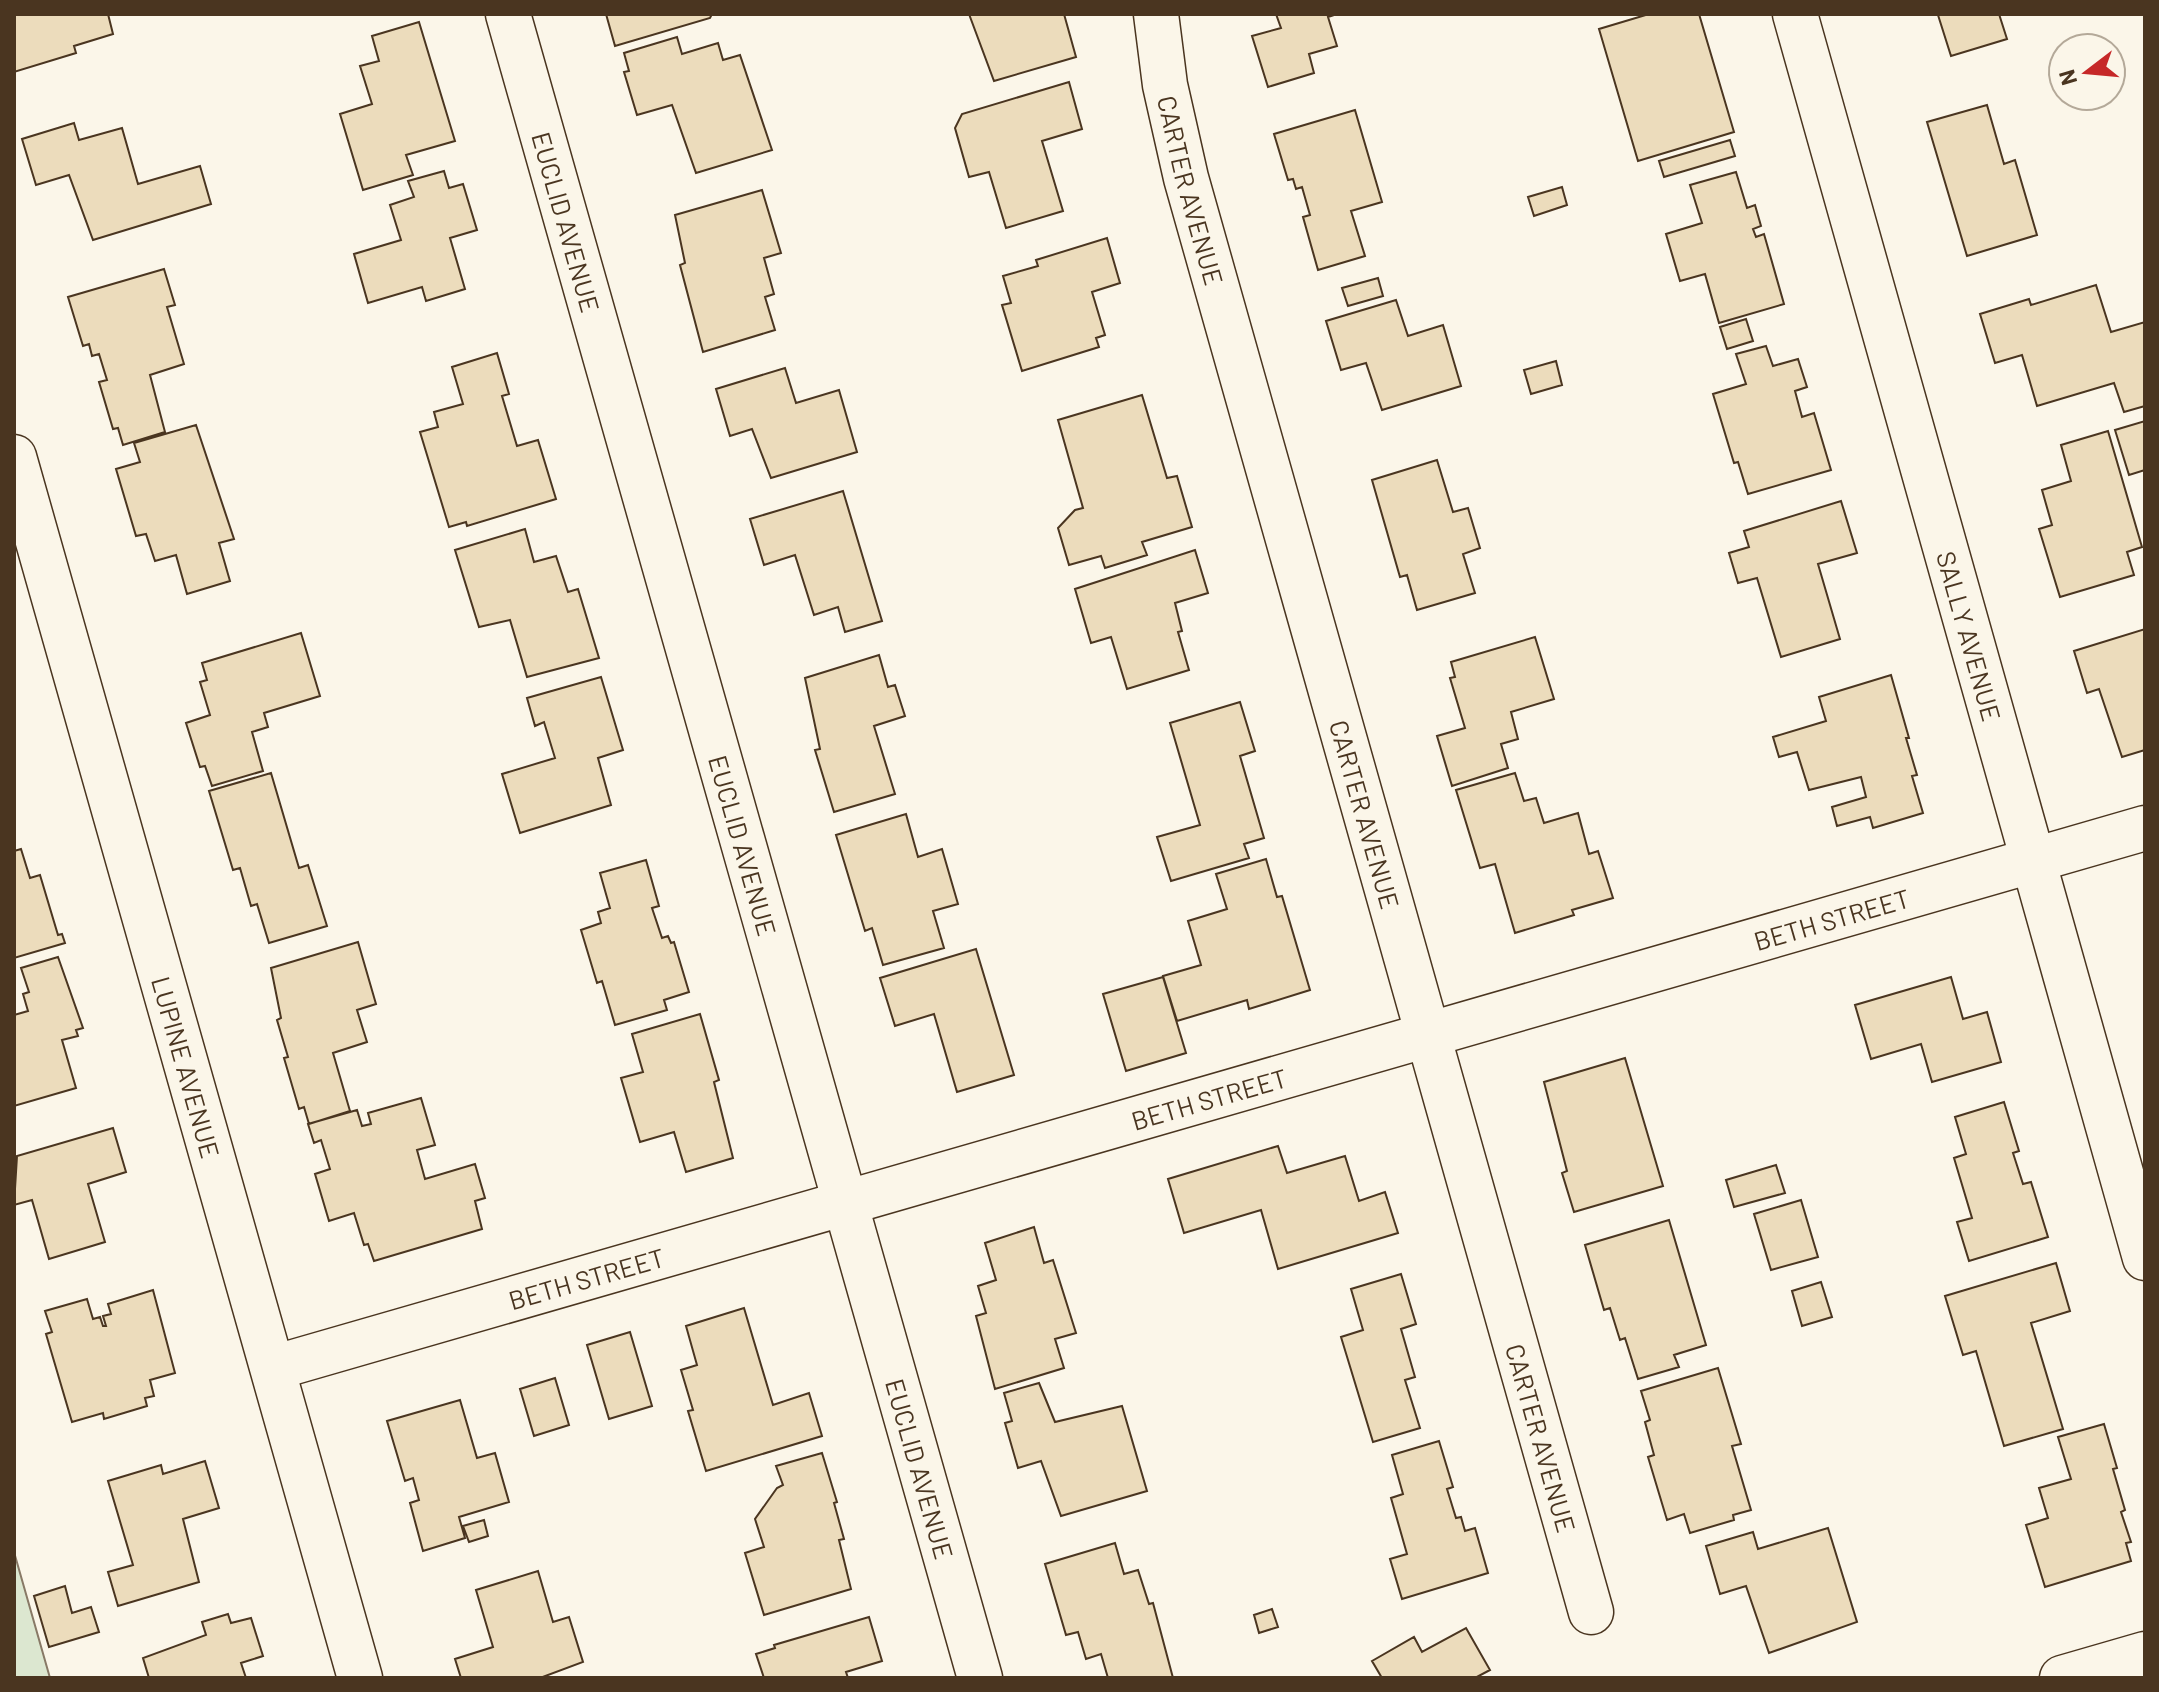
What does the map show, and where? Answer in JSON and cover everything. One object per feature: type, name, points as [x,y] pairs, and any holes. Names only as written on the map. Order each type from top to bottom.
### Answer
[{"type":"street","name":"EUCLID AVENUE","points":[[508,14],[980,1678]]},
{"type":"street","name":"CARTER AVENUE","points":[[1156,14],[1165,85],[1186,178],[1591,1612]]},
{"type":"street","name":"SALLY AVENUE","points":[[1795,14],[2145,1258]]},
{"type":"street","name":"LUPINE AVENUE","points":[[14,457],[360,1678]]},
{"type":"street","name":"BETH STREET","points":[[273,1368],[2145,828]]},
{"type":"street","points":[[2062,1678],[2145,1654]]},
{"type":"green space","points":[[14,1552],[50,1678],[14,1678]]},
{"type":"building","points":[[14,14],[108,14],[113,34],[74,46],[76,53],[14,72]]},
{"type":"building","points":[[606,14],[712,14],[710,18],[615,46]]},
{"type":"building","points":[[969,14],[1064,14],[1076,57],[994,81]]},
{"type":"building","points":[[1276,14],[1337,14],[1328,17],[1337,46],[1309,54],[1314,73],[1268,87],[1252,36],[1281,28]]},
{"type":"building","points":[[1649,14],[1699,14],[1734,132],[1638,161],[1599,29]]},
{"type":"building","points":[[1935,14],[1999,14],[2007,39],[1951,56],[1938,15]]},
{"type":"building","points":[[419,22],[455,141],[406,155],[413,175],[363,190],[340,114],[372,104],[360,66],[379,61],[372,36]]},
{"type":"building","points":[[677,37],[682,54],[718,43],[723,60],[740,55],[772,150],[696,173],[672,105],[637,115],[624,72],[629,71],[624,53]]},
{"type":"building","points":[[1069,82],[1082,129],[1042,141],[1063,211],[1006,228],[989,172],[969,177],[955,128],[962,114]]},
{"type":"building","points":[[1987,105],[2004,164],[2015,160],[2037,235],[1967,256],[1927,122]]},
{"type":"building","points":[[1355,110],[1382,202],[1351,211],[1365,256],[1318,270],[1303,217],[1310,215],[1302,187],[1296,189],[1293,179],[1288,180],[1274,134]]},
{"type":"building","points":[[74,123],[79,140],[122,128],[138,184],[200,166],[211,204],[93,240],[69,175],[36,185],[22,139]]},
{"type":"building","points":[[1730,140],[1735,156],[1664,177],[1659,161]]},
{"type":"building","points":[[444,171],[449,188],[463,184],[477,230],[450,238],[465,289],[426,301],[422,287],[368,303],[354,254],[401,240],[390,205],[414,197],[408,181]]},
{"type":"building","points":[[1736,172],[1747,208],[1755,205],[1761,226],[1753,229],[1756,237],[1764,234],[1784,304],[1719,323],[1705,274],[1680,281],[1666,234],[1702,223],[1690,185]]},
{"type":"building","points":[[1562,187],[1567,205],[1534,216],[1528,197]]},
{"type":"building","points":[[762,190],[781,253],[764,258],[774,294],[765,297],[775,330],[703,352],[680,265],[685,263],[675,215]]},
{"type":"building","points":[[1107,238],[1120,283],[1092,292],[1105,335],[1096,338],[1099,347],[1022,371],[1002,305],[1011,303],[1003,276],[1038,266],[1036,260]]},
{"type":"building","points":[[164,269],[175,305],[167,307],[184,364],[150,375],[165,432],[123,445],[118,428],[113,429],[99,382],[107,380],[99,354],[92,356],[89,344],[83,346],[68,297]]},
{"type":"building","points":[[1378,278],[1383,296],[1348,306],[1342,288]]},
{"type":"building","points":[[2096,285],[2111,332],[2145,322],[2145,406],[2124,412],[2114,383],[2037,406],[2022,355],[1995,363],[1980,314],[2029,299],[2031,305]]},
{"type":"building","points":[[1396,300],[1408,336],[1443,325],[1461,386],[1382,410],[1366,363],[1341,370],[1326,321]]},
{"type":"building","points":[[1746,319],[1753,341],[1727,349],[1720,327]]},
{"type":"building","points":[[1766,346],[1773,366],[1798,359],[1807,387],[1795,391],[1802,417],[1814,413],[1831,470],[1748,494],[1738,462],[1734,463],[1713,394],[1746,384],[1736,354]]},
{"type":"building","points":[[497,353],[509,394],[502,396],[517,446],[538,440],[556,499],[467,526],[466,522],[449,527],[420,432],[438,427],[434,412],[463,404],[452,367]]},
{"type":"building","points":[[1556,361],[1562,385],[1531,394],[1524,370]]},
{"type":"building","points":[[785,368],[796,403],[839,390],[857,452],[771,478],[752,429],[730,436],[716,389]]},
{"type":"building","points":[[1142,395],[1167,478],[1177,476],[1192,527],[1142,542],[1147,555],[1105,568],[1101,556],[1069,565],[1058,528],[1075,510],[1083,508],[1058,420]]},
{"type":"building","points":[[2145,421],[2145,470],[2129,475],[2115,430]]},
{"type":"building","points":[[196,425],[234,539],[219,543],[230,581],[187,594],[176,555],[155,561],[146,534],[136,536],[116,469],[140,462],[134,443]]},
{"type":"building","points":[[2108,431],[2142,547],[2127,552],[2134,575],[2060,597],[2039,529],[2052,525],[2042,490],[2071,481],[2061,445]]},
{"type":"building","points":[[1437,460],[1453,512],[1468,508],[1480,548],[1463,554],[1475,593],[1417,610],[1407,575],[1400,577],[1372,480]]},
{"type":"building","points":[[843,491],[882,621],[845,632],[838,607],[814,615],[795,555],[764,565],[750,519]]},
{"type":"building","points":[[1841,501],[1857,553],[1818,564],[1840,639],[1781,657],[1757,578],[1738,583],[1729,553],[1749,547],[1744,531]]},
{"type":"building","points":[[525,529],[534,562],[556,556],[568,592],[578,589],[599,658],[527,677],[510,620],[479,627],[455,550]]},
{"type":"building","points":[[1195,550],[1208,593],[1175,603],[1182,631],[1178,632],[1189,670],[1127,689],[1111,637],[1091,643],[1075,589]]},
{"type":"building","points":[[2145,629],[2145,750],[2122,757],[2099,689],[2087,693],[2074,651]]},
{"type":"building","points":[[301,633],[320,696],[264,713],[268,727],[252,732],[263,771],[212,786],[205,766],[200,767],[186,723],[210,715],[200,682],[207,680],[202,663]]},
{"type":"building","points":[[1535,637],[1554,699],[1511,712],[1518,739],[1501,744],[1508,768],[1452,786],[1437,736],[1465,728],[1450,678],[1455,677],[1451,662]]},
{"type":"building","points":[[879,655],[888,687],[895,685],[905,716],[874,726],[895,794],[834,812],[815,750],[820,749],[805,678]]},
{"type":"building","points":[[1891,675],[1909,738],[1906,738],[1917,775],[1912,776],[1923,813],[1873,828],[1870,817],[1837,826],[1832,807],[1866,797],[1861,777],[1809,790],[1797,752],[1779,757],[1773,737],[1826,721],[1819,697]]},
{"type":"building","points":[[601,677],[623,750],[598,758],[611,805],[520,833],[502,774],[555,758],[544,722],[535,726],[527,698]]},
{"type":"building","points":[[1240,702],[1255,751],[1240,756],[1264,838],[1244,844],[1249,858],[1171,881],[1157,837],[1200,825],[1170,723]]},
{"type":"building","points":[[271,773],[299,868],[308,865],[327,926],[269,943],[257,904],[251,906],[240,868],[233,870],[209,791]]},
{"type":"building","points":[[1515,773],[1524,801],[1536,798],[1544,823],[1578,813],[1589,854],[1598,851],[1613,898],[1572,910],[1574,915],[1515,933],[1495,864],[1480,868],[1456,790]]},
{"type":"building","points":[[906,814],[918,857],[942,849],[958,904],[933,911],[944,948],[883,965],[872,928],[865,931],[836,835]]},
{"type":"building","points":[[21,849],[30,878],[40,875],[58,935],[62,934],[65,943],[14,958],[14,851]]},
{"type":"building","points":[[1266,859],[1277,897],[1282,896],[1310,990],[1249,1009],[1247,1000],[1177,1021],[1163,976],[1201,965],[1188,921],[1227,909],[1216,874]]},
{"type":"building","points":[[646,860],[659,906],[652,908],[662,938],[668,936],[671,943],[674,942],[689,992],[664,1000],[667,1010],[615,1025],[602,981],[597,983],[581,930],[601,923],[598,912],[610,908],[600,873]]},
{"type":"building","points":[[358,942],[376,1004],[357,1010],[367,1042],[333,1053],[350,1111],[309,1124],[304,1107],[299,1109],[284,1058],[288,1057],[277,1020],[281,1018],[271,968]]},
{"type":"building","points":[[976,949],[1014,1075],[957,1092],[934,1014],[895,1026],[880,978]]},
{"type":"building","points":[[58,957],[83,1028],[76,1030],[78,1036],[62,1040],[76,1088],[14,1106],[14,1015],[28,1011],[23,994],[29,992],[21,968]]},
{"type":"building","points":[[1163,977],[1186,1053],[1126,1071],[1103,994]]},
{"type":"building","points":[[1951,977],[1963,1019],[1987,1012],[2001,1062],[1932,1082],[1921,1044],[1871,1059],[1855,1005]]},
{"type":"building","points":[[700,1014],[719,1080],[714,1082],[733,1158],[686,1172],[674,1132],[640,1142],[621,1078],[643,1072],[632,1034]]},
{"type":"building","points":[[1625,1058],[1663,1186],[1574,1212],[1562,1173],[1567,1171],[1544,1082]]},
{"type":"building","points":[[421,1098],[435,1145],[417,1150],[425,1179],[475,1164],[485,1198],[475,1201],[482,1229],[374,1261],[368,1244],[364,1245],[354,1213],[329,1221],[315,1174],[330,1169],[321,1140],[314,1143],[308,1124],[357,1110],[362,1126],[371,1124],[368,1113]]},
{"type":"building","points":[[2004,1102],[2019,1151],[2013,1153],[2023,1184],[2031,1182],[2048,1237],[1969,1261],[1957,1222],[1972,1218],[1954,1158],[1966,1154],[1955,1117]]},
{"type":"building","points":[[113,1128],[126,1172],[88,1184],[105,1242],[49,1259],[32,1200],[14,1205],[17,1156]]},
{"type":"building","points":[[1278,1146],[1287,1173],[1345,1156],[1359,1201],[1385,1192],[1398,1233],[1278,1269],[1261,1210],[1184,1233],[1168,1179]]},
{"type":"building","points":[[1776,1165],[1785,1193],[1734,1207],[1726,1180]]},
{"type":"building","points":[[1801,1200],[1818,1257],[1771,1270],[1754,1214]]},
{"type":"building","points":[[1669,1220],[1706,1345],[1674,1355],[1679,1367],[1638,1379],[1625,1338],[1620,1340],[1610,1308],[1604,1310],[1585,1245]]},
{"type":"building","points":[[1034,1227],[1044,1263],[1053,1260],[1076,1333],[1055,1339],[1064,1368],[995,1389],[976,1316],[986,1313],[978,1286],[996,1280],[985,1243]]},
{"type":"building","points":[[2056,1263],[2070,1311],[2031,1323],[2063,1429],[2004,1446],[1976,1351],[1963,1355],[1945,1296]]},
{"type":"building","points":[[1401,1274],[1416,1324],[1401,1329],[1415,1377],[1405,1380],[1420,1428],[1373,1442],[1341,1337],[1363,1330],[1351,1289]]},
{"type":"building","points":[[1821,1282],[1832,1317],[1802,1326],[1792,1291]]},
{"type":"building","points":[[153,1290],[175,1373],[150,1380],[154,1396],[145,1398],[147,1406],[104,1419],[103,1413],[72,1422],[46,1334],[52,1332],[45,1311],[87,1299],[93,1319],[100,1317],[103,1326],[106,1326],[103,1316],[111,1314],[108,1304]]},
{"type":"building","points":[[744,1308],[773,1405],[809,1393],[822,1436],[706,1471],[688,1411],[693,1410],[681,1370],[697,1365],[686,1326]]},
{"type":"building","points":[[630,1332],[652,1406],[609,1419],[587,1345]]},
{"type":"building","points":[[1718,1368],[1741,1444],[1732,1446],[1751,1510],[1733,1515],[1734,1520],[1690,1533],[1684,1514],[1667,1520],[1648,1457],[1654,1455],[1645,1422],[1650,1420],[1641,1391]]},
{"type":"building","points":[[555,1378],[569,1425],[534,1436],[520,1389]]},
{"type":"building","points":[[1039,1383],[1055,1422],[1122,1406],[1147,1491],[1061,1516],[1041,1461],[1018,1468],[1005,1423],[1012,1421],[1004,1393]]},
{"type":"building","points":[[460,1400],[477,1458],[495,1453],[509,1502],[459,1517],[465,1538],[423,1551],[410,1503],[419,1500],[413,1478],[405,1481],[387,1421]]},
{"type":"building","points":[[2104,1424],[2117,1468],[2113,1469],[2125,1510],[2121,1512],[2131,1542],[2126,1543],[2131,1561],[2045,1587],[2026,1525],[2048,1518],[2039,1488],[2071,1479],[2058,1437]]},
{"type":"building","points":[[1439,1441],[1453,1487],[1447,1489],[1456,1518],[1461,1517],[1465,1531],[1475,1528],[1488,1573],[1402,1599],[1390,1559],[1407,1554],[1391,1498],[1403,1494],[1392,1455]]},
{"type":"building","points":[[822,1453],[837,1502],[834,1503],[844,1539],[839,1540],[851,1589],[764,1615],[745,1553],[764,1547],[755,1519],[777,1488],[783,1485],[776,1466]]},
{"type":"building","points":[[205,1461],[219,1508],[183,1519],[199,1582],[118,1606],[108,1572],[133,1565],[108,1481],[161,1465],[163,1474]]},
{"type":"building","points":[[484,1520],[488,1536],[469,1542],[463,1526]]},
{"type":"building","points":[[1828,1528],[1857,1622],[1769,1653],[1746,1586],[1720,1594],[1706,1546],[1753,1532],[1758,1549]]},
{"type":"building","points":[[1115,1543],[1124,1574],[1138,1570],[1149,1604],[1153,1603],[1173,1678],[1108,1678],[1101,1654],[1086,1659],[1078,1632],[1066,1635],[1045,1564]]},
{"type":"building","points":[[538,1571],[553,1622],[569,1617],[583,1662],[540,1678],[461,1678],[455,1659],[493,1647],[476,1590]]},
{"type":"building","points":[[65,1586],[72,1613],[91,1607],[99,1632],[49,1647],[34,1596]]},
{"type":"building","points":[[1272,1609],[1278,1627],[1259,1633],[1254,1615]]},
{"type":"building","points":[[228,1614],[231,1623],[251,1618],[263,1656],[241,1663],[246,1678],[149,1678],[143,1658],[206,1635],[202,1622]]},
{"type":"building","points":[[869,1617],[882,1661],[846,1672],[848,1678],[764,1678],[756,1654],[775,1648],[774,1645]]},
{"type":"building","points":[[1466,1628],[1490,1670],[1475,1678],[1382,1678],[1372,1661],[1414,1637],[1422,1652]]}]
